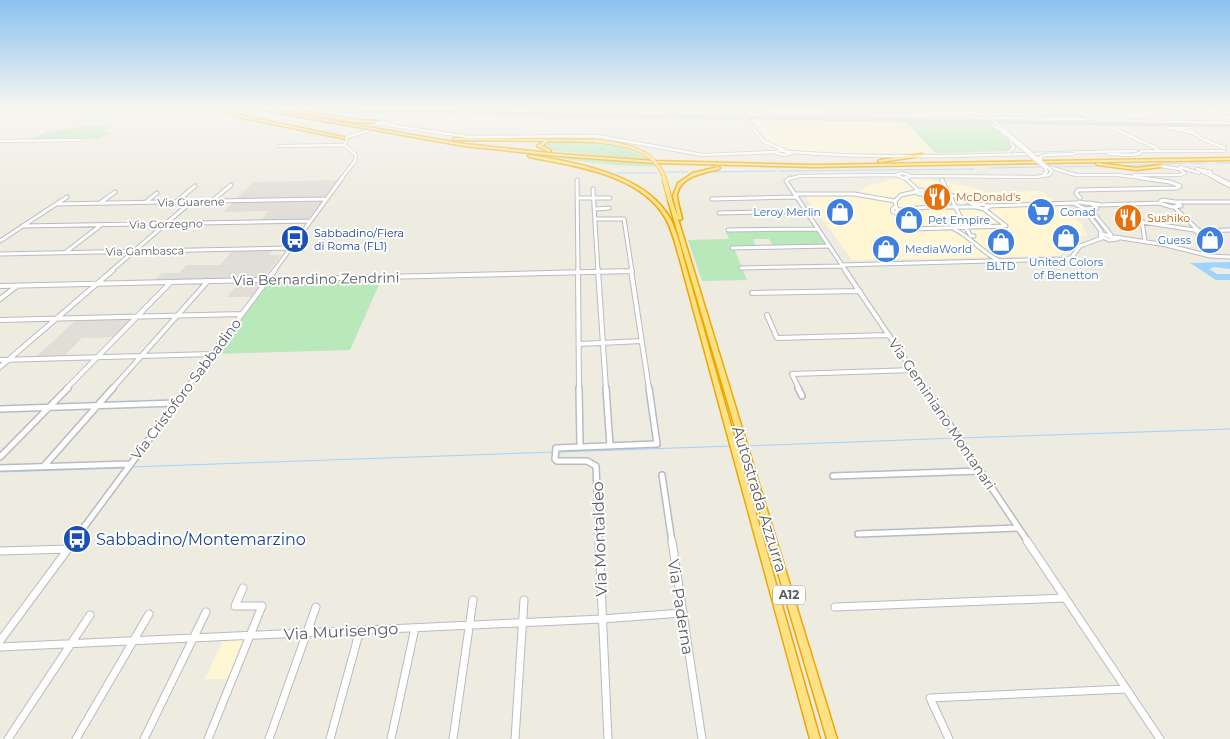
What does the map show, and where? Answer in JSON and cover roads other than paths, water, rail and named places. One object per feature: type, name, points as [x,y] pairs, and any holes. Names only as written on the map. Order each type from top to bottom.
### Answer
[{"type":"highway","points":[[446,142],[564,162],[616,178],[642,192],[661,210],[685,259]]},
{"type":"highway","points":[[452,142],[559,155],[662,162],[781,166]]},
{"type":"highway","points":[[466,142],[570,154],[712,162],[852,163],[1230,158]]},
{"type":"highway","points":[[545,142],[538,146],[544,150],[570,154]]},
{"type":"highway","points":[[602,142],[628,148],[651,160],[657,169],[668,200],[685,259]]},
{"type":"highway","points":[[852,163],[921,155]]},
{"type":"highway","points":[[685,259],[675,196],[680,182],[694,174],[715,168],[1230,158]]},
{"type":"highway","points":[[1027,162],[1083,163],[1136,169],[1161,166]]},
{"type":"highway","name":"Autostrada Azzurra","points":[[685,259],[733,446],[816,739]]},
{"type":"highway","name":"Autostrada Azzurra","points":[[685,259],[832,739]]},
{"type":"street","points":[[634,142],[699,155],[762,154],[776,150],[818,155],[1141,152]]},
{"type":"street","points":[[764,142],[784,155],[791,152]]},
{"type":"street","points":[[898,155],[1004,152],[1014,149],[1011,142]]},
{"type":"street","points":[[1014,142],[1047,171],[1044,174],[1035,176]]},
{"type":"street","points":[[896,175],[902,173],[910,176],[990,176],[1006,178],[1051,174],[1052,171],[1049,167],[1019,142]]},
{"type":"street","points":[[1143,142],[1159,150]]},
{"type":"street","points":[[1211,142],[1228,149]]},
{"type":"street","points":[[279,146],[345,145]]},
{"type":"street","name":"Via Cristoforo Sabbadino","points":[[0,641],[357,158],[356,154],[345,145]]},
{"type":"street","points":[[1214,150],[1219,147]]},
{"type":"street","points":[[1042,161],[1040,157],[1044,155],[1132,155],[1159,150],[1228,149]]},
{"type":"street","points":[[938,155],[943,154]]},
{"type":"street","points":[[1049,167],[1080,175],[1180,175],[1185,173],[1176,168],[1161,166]]},
{"type":"street","points":[[1161,166],[1191,170],[1230,186]]},
{"type":"street","points":[[1197,169],[1210,170],[1210,174],[1230,186],[1197,169]]},
{"type":"street","points":[[896,175],[905,178],[917,191]]},
{"type":"street","name":"Via Geminiano Montanari","points":[[896,175],[795,176],[786,181],[841,266],[860,291],[1160,739]]},
{"type":"street","points":[[1101,237],[1102,232],[1090,215],[1082,208],[1076,191],[1177,188],[1180,186],[1170,182],[1118,175]]},
{"type":"street","points":[[905,178],[910,176]]},
{"type":"street","points":[[577,180],[580,446]]},
{"type":"street","points":[[942,180],[956,207],[966,235]]},
{"type":"street","points":[[212,201],[231,185]]},
{"type":"street","points":[[176,202],[195,186]]},
{"type":"street","points":[[593,189],[610,446]]},
{"type":"street","points":[[712,199],[846,193],[895,200],[901,195],[917,191],[950,195],[977,206]]},
{"type":"street","points":[[99,203],[115,192]]},
{"type":"street","points":[[145,202],[157,193]]},
{"type":"street","points":[[924,193],[936,207]]},
{"type":"street","points":[[0,241],[67,197]]},
{"type":"street","points":[[578,198],[610,198]]},
{"type":"street","name":"Via Guarene","points":[[57,204],[326,199]]},
{"type":"street","points":[[895,200],[896,210],[912,229],[965,229],[1006,226],[987,207]]},
{"type":"street","points":[[896,210],[1078,201],[1101,204],[1159,203],[1164,200],[1230,203]]},
{"type":"street","points":[[0,367],[191,202]]},
{"type":"street","points":[[1175,202],[1181,205]]},
{"type":"street","points":[[1088,203],[1094,205],[1095,215],[1115,237]]},
{"type":"street","points":[[1159,203],[1164,206]]},
{"type":"street","points":[[1174,208],[1181,205],[1230,203]]},
{"type":"street","points":[[1082,208],[1164,206],[1174,208],[1195,229]]},
{"type":"street","points":[[595,209],[609,208]]},
{"type":"street","points":[[719,213],[806,211]]},
{"type":"street","points":[[579,344],[642,341],[624,219],[596,220]]},
{"type":"street","name":"Via Gorzegno","points":[[22,226],[310,221]]},
{"type":"street","points":[[1145,241],[1142,222],[1203,231],[1230,230]]},
{"type":"street","points":[[65,252],[101,225]]},
{"type":"street","points":[[958,228],[989,257],[1003,261]]},
{"type":"street","points":[[728,230],[818,229]]},
{"type":"street","points":[[965,229],[971,236],[974,236]]},
{"type":"street","points":[[1101,237],[1107,240]]},
{"type":"street","points":[[1096,241],[1101,237],[1115,237],[1145,241],[1210,256],[1230,257]]},
{"type":"street","points":[[741,268],[1067,259],[1072,258],[1080,246],[1115,237]]},
{"type":"street","points":[[732,248],[828,246]]},
{"type":"street","name":"Via Gambasca","points":[[0,254],[290,248]]},
{"type":"street","points":[[985,261],[989,257]]},
{"type":"street","name":"Via Bernardino Zendrini","points":[[0,286],[632,271]]},
{"type":"street","points":[[44,466],[208,281]]},
{"type":"street","points":[[0,457],[171,282]]},
{"type":"street","points":[[0,299],[17,286]]},
{"type":"street","points":[[752,293],[860,291]]},
{"type":"street","points":[[0,320],[242,314]]},
{"type":"street","points":[[767,314],[777,338],[889,335]]},
{"type":"street","name":"Via Montaldeo","points":[[608,739],[596,465],[587,461],[558,462],[555,460],[555,454],[559,447],[657,444],[642,341]]},
{"type":"street","points":[[0,360],[212,354]]},
{"type":"street","points":[[802,396],[792,374],[912,370]]},
{"type":"street","points":[[0,409],[175,403]]},
{"type":"street","points":[[0,468],[130,464]]},
{"type":"street","points":[[833,476],[980,472]]},
{"type":"street","name":"Via Paderna","points":[[662,475],[702,739]]},
{"type":"street","points":[[858,534],[1018,528]]},
{"type":"street","points":[[0,551],[68,549]]},
{"type":"street","points":[[208,739],[262,606],[235,606],[243,588]]},
{"type":"street","points":[[835,607],[1065,598]]},
{"type":"street","points":[[453,739],[473,600]]},
{"type":"street","points":[[515,739],[524,600]]},
{"type":"street","points":[[269,739],[305,633],[316,607]]},
{"type":"street","points":[[144,739],[206,612]]},
{"type":"street","name":"Via Murisengo","points":[[0,647],[522,623],[682,613]]},
{"type":"street","points":[[76,739],[149,614]]},
{"type":"street","points":[[8,739],[90,615]]},
{"type":"street","points":[[391,739],[415,628]]},
{"type":"street","points":[[330,739],[360,630]]},
{"type":"street","points":[[949,739],[930,698],[1126,689]]},
{"type":"water","points":[[1230,262],[1230,269],[1214,267],[1209,269],[1217,274],[1230,274],[1230,280],[1216,280],[1190,263]]},
{"type":"waterway","points":[[1118,166],[1185,163]]},
{"type":"waterway","points":[[1189,163],[1207,163]]},
{"type":"waterway","points":[[1216,163],[1230,163]]},
{"type":"waterway","points":[[1053,167],[1101,166]]},
{"type":"waterway","points":[[990,168],[1040,167]]},
{"type":"waterway","points":[[780,171],[974,169]]},
{"type":"waterway","points":[[710,172],[776,171]]},
{"type":"waterway","points":[[667,172],[688,172]]},
{"type":"waterway","points":[[617,173],[656,173]]},
{"type":"waterway","points":[[961,438],[1230,429]]},
{"type":"waterway","points":[[746,446],[957,438]]},
{"type":"waterway","points":[[559,452],[732,446]]},
{"type":"waterway","points":[[131,467],[555,452]]},
{"type":"waterway","points":[[0,472],[125,468]]},
{"type":"place","name":"McDonald's","points":[[937,197]]},
{"type":"place","name":"Leroy Merlin","points":[[840,212]]},
{"type":"place","name":"Conad","points":[[1041,212]]},
{"type":"place","name":"Sushiko","points":[[1128,218]]},
{"type":"place","name":"Pet Empire","points":[[909,220]]},
{"type":"place","name":"United Colors of Benetton","points":[[1066,238]]},
{"type":"place","name":"Sabbadino/Fiera di Roma (FL1)","points":[[295,239]]},
{"type":"place","name":"Guess","points":[[1210,240]]},
{"type":"place","name":"BLTD","points":[[1001,242]]},
{"type":"place","name":"MediaWorld","points":[[886,249]]},
{"type":"place","name":"Sabbadino/Montemarzino","points":[[77,539]]}]
